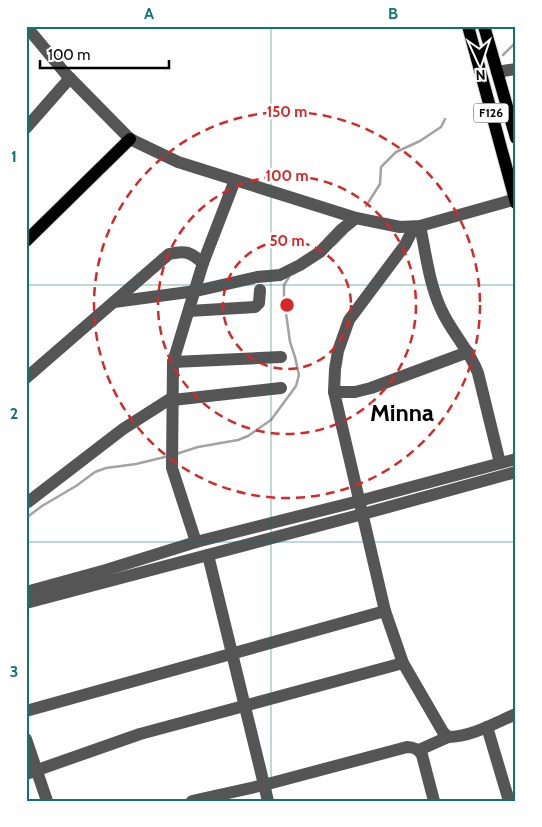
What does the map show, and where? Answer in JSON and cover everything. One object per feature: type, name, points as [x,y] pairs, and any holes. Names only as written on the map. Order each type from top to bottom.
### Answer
[{"type":"main road","name":"F126","points":[[468,26],[515,201]]},
{"type":"main road","name":"F126","points":[[484,26],[516,138]]},
{"type":"main road","points":[[26,242],[130,139]]},
{"type":"street","points":[[26,26],[70,78],[130,139],[178,162],[356,218],[400,227],[417,227],[515,201]]},
{"type":"street","points":[[496,72],[516,69]]},
{"type":"street","points":[[26,128],[70,78]]},
{"type":"street","points":[[196,542],[172,468],[173,362],[203,263],[235,180]]},
{"type":"street","points":[[114,302],[196,291],[257,277],[280,275],[320,252],[341,230],[356,218]]},
{"type":"street","points":[[417,227],[432,287],[446,318],[468,352],[478,373],[500,463]]},
{"type":"street","points":[[417,227],[349,320],[338,351],[334,392],[386,611],[403,663],[443,732],[448,737]]},
{"type":"street","points":[[26,378],[169,254],[182,251],[194,256],[203,263]]},
{"type":"street","points":[[189,311],[254,307],[259,303],[260,290]]},
{"type":"street","points":[[334,392],[355,392],[371,388],[468,352]]},
{"type":"street","points":[[173,362],[281,357]]},
{"type":"street","points":[[28,502],[123,429],[173,399],[281,388]]},
{"type":"street","points":[[26,592],[196,542],[516,460]]},
{"type":"street","points":[[26,603],[516,472]]},
{"type":"street","points":[[208,555],[268,801]]},
{"type":"street","points":[[26,710],[232,655],[386,611]]},
{"type":"street","points":[[32,772],[140,734],[403,663]]},
{"type":"street","points":[[419,750],[448,737],[455,737],[487,727],[516,714]]},
{"type":"street","points":[[487,727],[509,801]]},
{"type":"street","points":[[26,739],[32,772],[47,801]]},
{"type":"street","points":[[192,801],[264,785],[407,747],[419,750],[422,755],[434,801]]},
{"type":"waterway","points":[[503,55],[516,42]]},
{"type":"waterway","points":[[366,206],[380,184],[381,167],[396,152],[420,141],[441,127],[445,119]]},
{"type":"waterway","points":[[334,245],[346,233]]},
{"type":"waterway","points":[[176,454],[248,436],[271,420],[296,386],[299,375],[290,342],[284,299],[284,285],[289,277]]},
{"type":"waterway","points":[[26,518],[95,472],[106,468],[136,464],[169,456]]},
{"type":"district","name":"Minna","points":[[402,413]]}]
